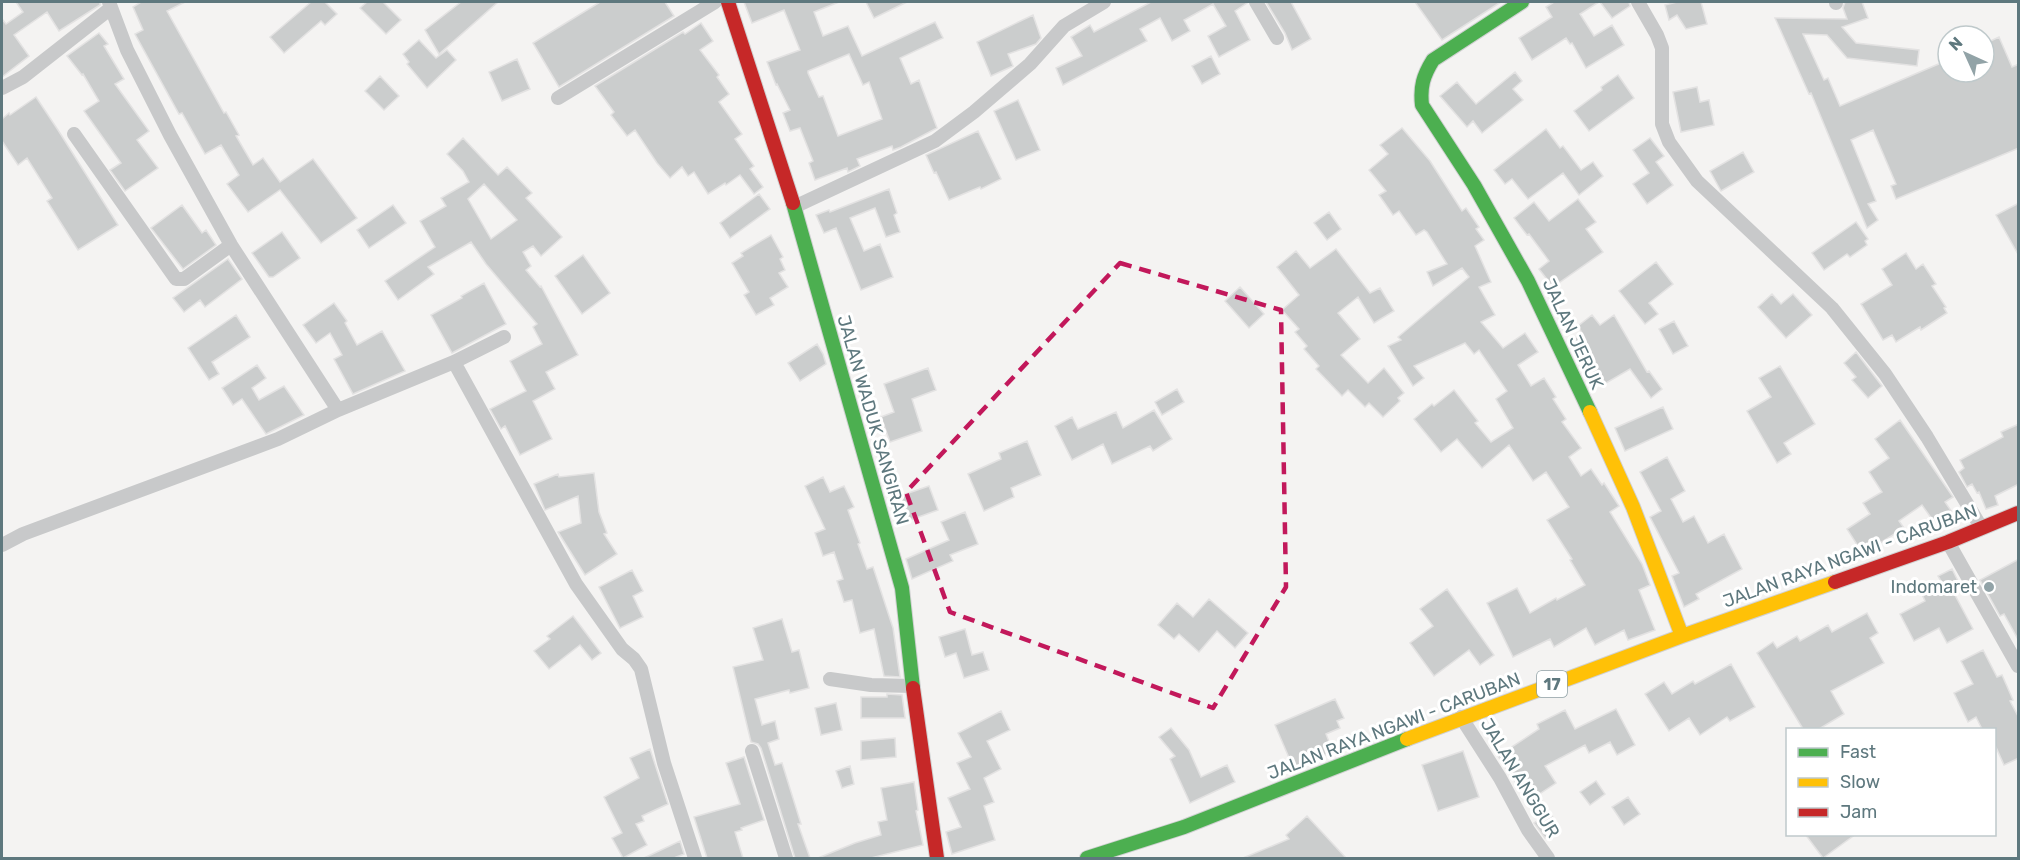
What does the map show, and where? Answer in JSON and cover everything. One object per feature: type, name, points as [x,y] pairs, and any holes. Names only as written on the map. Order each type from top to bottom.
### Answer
[{"type":"main road","name":"JALAN WADUK SANGIRAN","points":[[728,2],[794,207],[902,588],[937,858]]},
{"type":"main road","name":"JALAN JERUK","points":[[1522,2],[1433,60],[1424,74],[1420,90],[1422,105],[1474,185],[1528,281],[1557,339],[1633,507],[1682,636]]},
{"type":"main road","name":"JALAN RAYA NGAWI - CARUBAN","points":[[1087,858],[1124,853],[1461,717],[1948,542],[2019,513]]},
{"type":"street","points":[[558,98],[715,2]]},
{"type":"street","points":[[794,207],[935,141],[974,112],[1030,64],[1064,26],[1104,2]]},
{"type":"street","points":[[1256,2],[1277,38]]},
{"type":"street","points":[[1638,2],[1662,48],[1662,124],[1669,142],[1697,181],[1832,308],[1885,374],[1928,437],[1981,527]]},
{"type":"street","points":[[2,88],[23,77],[110,5],[127,50],[231,245],[338,410]]},
{"type":"street","points":[[74,134],[176,279],[184,279],[231,245]]},
{"type":"street","points":[[2,545],[23,534],[278,438],[338,410],[454,362],[504,337]]},
{"type":"street","points":[[454,362],[576,584],[622,649],[634,659],[641,669],[664,763],[695,858]]},
{"type":"street","points":[[1948,542],[2019,666]]},
{"type":"street","points":[[830,679],[871,685],[913,686]]},
{"type":"street","name":"JALAN ANGGUR","points":[[1461,717],[1500,778],[1528,830],[1548,858]]},
{"type":"street","points":[[752,751],[786,858]]},
{"type":"highlighted area","points":[[1120,263],[1281,310],[1286,587],[1213,708],[950,612],[906,492]]},
{"type":"building","points":[[16,2],[100,2],[100,5],[59,31],[47,12],[14,35],[29,56],[2,77],[2,19],[6,24],[23,12]]},
{"type":"building","points":[[141,2],[185,2],[167,11],[224,113],[226,112],[239,135],[236,136],[253,165],[263,158],[280,182],[313,159],[357,218],[321,243],[280,190],[248,212],[227,184],[239,175],[221,145],[205,154],[182,113],[179,114],[135,34],[143,30],[133,7]]},
{"type":"building","points":[[311,2],[325,2],[337,14],[325,25],[321,21],[284,53],[270,37]]},
{"type":"building","points":[[367,2],[383,2],[401,20],[386,34],[360,8]]},
{"type":"building","points":[[461,2],[498,2],[439,54],[425,30]]},
{"type":"building","points":[[600,2],[665,2],[674,16],[559,87],[533,43]]},
{"type":"building","points":[[744,2],[839,2],[814,12],[823,36],[848,26],[862,56],[935,22],[943,38],[900,58],[911,84],[919,80],[937,128],[901,147],[893,150],[892,146],[857,159],[860,166],[848,172],[847,168],[815,180],[809,163],[813,161],[800,128],[790,131],[783,113],[790,110],[776,85],[767,62],[800,50],[784,10],[752,23]],"holes":[[[849,54],[863,85],[869,82],[882,119],[838,136],[823,96],[819,97],[808,71]]]},
{"type":"building","points":[[866,2],[907,2],[874,18]]},
{"type":"building","points":[[1151,2],[1247,2],[1235,11],[1250,40],[1219,57],[1208,36],[1226,26],[1213,4],[1184,20],[1190,31],[1172,41],[1160,18],[1140,29],[1147,41],[1063,85],[1056,68],[1082,56],[1071,37],[1090,25],[1094,32]]},
{"type":"building","points":[[1266,2],[1291,2],[1311,39],[1292,50],[1285,33]]},
{"type":"building","points":[[1415,2],[1501,2],[1442,40]]},
{"type":"building","points":[[1554,2],[1599,2],[1580,14],[1594,36],[1612,25],[1624,45],[1586,68],[1572,43],[1570,44],[1566,38],[1532,60],[1519,38],[1552,17],[1546,7]]},
{"type":"building","points":[[1600,2],[1629,2],[1630,6],[1612,18]]},
{"type":"building","points":[[1677,2],[1701,2],[1707,24],[1686,29],[1677,15],[1669,20],[1665,5]]},
{"type":"building","points":[[1845,2],[1862,2],[1868,18],[1842,27],[1856,43],[1919,50],[1917,66],[1847,58],[1827,35],[1803,34],[1824,80],[1828,78],[1840,106],[1936,65],[1936,84],[1996,84],[1996,38],[1999,37],[2012,67],[2019,64],[2019,148],[1896,199],[1891,186],[1896,184],[1873,130],[1851,140],[1876,201],[1868,204],[1878,220],[1867,228],[1811,93],[1809,94],[1775,18],[1847,19],[1843,8]]},
{"type":"building","points":[[1033,15],[1041,38],[1036,44],[1008,54],[1013,66],[991,76],[977,42]]},
{"type":"building","points":[[701,23],[713,41],[700,50],[719,75],[717,77],[729,94],[719,102],[742,134],[735,139],[754,166],[750,169],[763,187],[754,194],[740,175],[708,194],[694,172],[688,176],[682,167],[670,178],[635,130],[627,136],[611,115],[614,112],[595,86]]},
{"type":"building","points":[[99,33],[108,44],[104,46],[124,79],[115,84],[149,131],[137,140],[158,168],[125,191],[110,170],[121,163],[84,111],[99,101],[83,74],[67,56]]},
{"type":"building","points":[[419,40],[436,58],[447,50],[456,60],[427,88],[407,64],[409,62],[403,54]]},
{"type":"building","points":[[1211,56],[1220,74],[1202,84],[1192,66]]},
{"type":"building","points":[[517,59],[530,89],[502,101],[489,72]]},
{"type":"building","points":[[1515,72],[1522,81],[1513,89],[1523,100],[1482,133],[1473,121],[1467,127],[1440,96],[1457,82],[1476,104]]},
{"type":"building","points":[[1618,75],[1634,98],[1589,131],[1574,111]]},
{"type":"building","points":[[380,76],[399,96],[384,110],[365,91]]},
{"type":"building","points":[[1697,87],[1700,102],[1709,100],[1714,125],[1681,132],[1673,92]]},
{"type":"building","points":[[36,97],[118,225],[78,250],[47,201],[52,198],[27,158],[18,165],[2,141],[2,119]]},
{"type":"building","points":[[1018,100],[1040,150],[1016,160],[994,111]]},
{"type":"building","points":[[1402,128],[1430,161],[1462,211],[1466,208],[1479,227],[1476,229],[1484,240],[1475,246],[1491,282],[1479,287],[1495,315],[1481,322],[1503,348],[1525,333],[1538,352],[1518,365],[1531,386],[1544,378],[1556,397],[1553,399],[1566,419],[1562,422],[1581,448],[1569,457],[1581,476],[1591,469],[1602,485],[1604,483],[1619,506],[1610,512],[1642,564],[1650,585],[1639,590],[1655,630],[1628,640],[1624,630],[1595,645],[1586,628],[1554,647],[1550,639],[1513,657],[1487,603],[1517,588],[1530,613],[1585,585],[1570,560],[1572,559],[1547,520],[1569,507],[1546,472],[1533,481],[1509,445],[1482,468],[1457,439],[1441,452],[1414,419],[1454,390],[1478,421],[1475,423],[1491,442],[1513,428],[1496,399],[1507,391],[1479,350],[1474,354],[1465,343],[1414,366],[1424,378],[1413,386],[1388,346],[1401,340],[1398,337],[1469,277],[1462,268],[1433,286],[1427,272],[1447,264],[1427,232],[1424,230],[1416,235],[1399,211],[1393,215],[1379,195],[1386,191],[1369,170],[1388,154],[1380,145]]},
{"type":"building","points":[[1546,129],[1560,148],[1563,146],[1581,170],[1593,162],[1603,176],[1579,195],[1563,173],[1528,199],[1512,179],[1505,184],[1494,170]]},
{"type":"building","points":[[978,131],[1001,179],[949,200],[926,155]]},
{"type":"building","points":[[463,138],[498,175],[507,167],[532,193],[526,198],[562,237],[541,256],[533,246],[523,252],[531,266],[526,270],[541,286],[578,355],[546,372],[555,389],[533,401],[552,439],[520,455],[505,426],[501,429],[490,409],[526,391],[510,361],[542,344],[533,327],[537,324],[486,264],[471,242],[428,267],[434,274],[398,300],[385,281],[435,247],[420,221],[446,206],[441,198],[469,182],[463,171],[447,154]],"holes":[[[484,184],[517,220],[491,239],[468,199]]]},
{"type":"building","points":[[1650,138],[1664,156],[1656,162],[1673,185],[1647,204],[1633,184],[1649,173],[1633,150]]},
{"type":"building","points":[[1743,152],[1754,172],[1721,191],[1710,171]]},
{"type":"building","points":[[889,189],[897,213],[894,215],[900,232],[886,237],[875,208],[850,218],[864,251],[880,244],[893,277],[861,290],[836,228],[824,233],[816,215],[829,210],[830,212]]},
{"type":"building","points":[[759,194],[770,209],[730,238],[720,223]]},
{"type":"building","points":[[1578,199],[1596,222],[1586,229],[1603,252],[1553,287],[1539,269],[1549,261],[1514,218],[1534,202],[1549,221]]},
{"type":"building","points":[[2019,203],[2019,256],[1996,215]]},
{"type":"building","points":[[182,205],[202,233],[206,230],[216,245],[183,269],[151,228]]},
{"type":"building","points":[[393,205],[406,223],[369,248],[357,230]]},
{"type":"building","points":[[1329,212],[1341,229],[1327,240],[1314,223]]},
{"type":"building","points":[[1856,222],[1868,239],[1865,241],[1867,245],[1850,257],[1847,254],[1824,270],[1812,253]]},
{"type":"building","points":[[282,232],[300,258],[273,277],[269,277],[252,253]]},
{"type":"building","points":[[771,235],[783,257],[780,259],[785,270],[779,273],[788,287],[770,298],[774,305],[756,315],[744,295],[749,292],[732,263],[743,256],[741,253]]},
{"type":"building","points":[[1336,249],[1370,293],[1380,288],[1394,311],[1374,323],[1358,297],[1338,313],[1360,339],[1341,355],[1368,383],[1384,368],[1404,393],[1398,398],[1400,401],[1383,417],[1369,403],[1365,407],[1348,390],[1342,396],[1316,369],[1319,366],[1304,349],[1307,346],[1295,332],[1299,329],[1282,310],[1299,295],[1277,267],[1296,251],[1310,268]]},
{"type":"building","points":[[1906,253],[1916,269],[1923,264],[1936,284],[1932,286],[1946,307],[1944,308],[1947,313],[1921,330],[1920,327],[1896,342],[1892,335],[1883,340],[1861,304],[1892,285],[1882,269]]},
{"type":"building","points":[[583,255],[610,293],[582,314],[555,276]]},
{"type":"building","points":[[228,259],[242,279],[205,307],[200,300],[184,312],[173,298]]},
{"type":"building","points":[[1656,262],[1673,284],[1649,303],[1658,314],[1645,324],[1619,291]]},
{"type":"building","points":[[484,283],[506,324],[452,353],[431,315]]},
{"type":"building","points":[[1240,287],[1264,314],[1249,328],[1225,301]]},
{"type":"building","points":[[1772,294],[1781,304],[1793,294],[1812,315],[1786,338],[1758,307]]},
{"type":"building","points":[[334,303],[347,321],[345,323],[357,345],[382,331],[405,371],[353,394],[334,359],[342,355],[330,333],[316,343],[303,325]]},
{"type":"building","points":[[236,315],[250,337],[212,362],[219,374],[209,380],[188,348]]},
{"type":"building","points":[[1592,315],[1600,325],[1614,315],[1647,372],[1649,371],[1662,389],[1651,398],[1630,369],[1601,386],[1589,365],[1592,363],[1574,339],[1582,333],[1578,326]]},
{"type":"building","points":[[1674,321],[1688,346],[1673,354],[1659,329]]},
{"type":"building","points":[[817,344],[826,364],[800,381],[788,363]]},
{"type":"building","points":[[1856,352],[1882,386],[1868,398],[1852,380],[1856,377],[1844,363]]},
{"type":"building","points":[[257,365],[266,378],[252,388],[259,400],[284,386],[304,415],[266,434],[242,399],[233,405],[222,388]]},
{"type":"building","points":[[1780,366],[1815,424],[1784,443],[1791,454],[1777,463],[1747,411],[1771,397],[1759,378]]},
{"type":"building","points":[[928,368],[936,390],[912,399],[922,431],[890,442],[881,417],[894,412],[884,384]]},
{"type":"building","points":[[1177,389],[1184,402],[1162,415],[1155,402]]},
{"type":"building","points":[[1663,407],[1673,429],[1625,451],[1615,428]]},
{"type":"building","points":[[1154,410],[1172,439],[1153,451],[1150,446],[1112,464],[1103,444],[1072,460],[1055,426],[1072,417],[1078,429],[1116,412],[1123,428]]},
{"type":"building","points":[[1900,420],[1953,497],[1945,502],[1956,518],[1939,529],[1922,505],[1899,521],[1904,528],[1863,554],[1847,529],[1870,514],[1863,503],[1882,492],[1869,472],[1889,458],[1875,439]]},
{"type":"building","points":[[2019,424],[2019,484],[1995,496],[1998,505],[1986,509],[1979,492],[1977,493],[1972,484],[1967,487],[1959,472],[1964,468],[1960,460],[2003,437],[2001,432]]},
{"type":"building","points":[[1027,441],[1041,475],[1011,488],[1014,497],[984,511],[968,474],[1001,459],[999,453]]},
{"type":"building","points":[[1667,457],[1685,491],[1671,499],[1683,522],[1694,516],[1708,543],[1724,534],[1742,569],[1696,594],[1699,599],[1684,607],[1672,576],[1679,573],[1650,517],[1661,511],[1640,472]]},
{"type":"building","points":[[594,473],[599,512],[607,533],[604,534],[617,554],[585,575],[558,532],[581,523],[578,496],[545,510],[534,484],[558,474],[559,477]]},
{"type":"building","points":[[823,477],[830,492],[844,486],[854,507],[848,510],[867,569],[873,567],[893,628],[900,677],[884,676],[874,629],[860,633],[852,600],[844,602],[837,581],[843,579],[834,552],[823,556],[815,533],[825,529],[805,486]]},
{"type":"building","points":[[929,486],[938,510],[899,524],[891,499]]},
{"type":"building","points":[[965,512],[978,544],[950,555],[953,561],[912,579],[906,559],[949,540],[941,522]]},
{"type":"building","points":[[2019,559],[2019,641],[2004,614],[2000,616],[1980,580]]},
{"type":"building","points":[[1952,569],[1963,591],[1955,595],[1973,629],[1947,643],[1939,628],[1914,641],[1900,614],[1925,601],[1921,592],[1941,581],[1938,576]]},
{"type":"building","points":[[632,570],[643,591],[633,596],[643,617],[620,628],[599,587]]},
{"type":"building","points":[[1447,589],[1494,655],[1480,665],[1469,650],[1434,676],[1410,643],[1433,626],[1420,609]]},
{"type":"building","points":[[1209,599],[1248,633],[1235,648],[1217,631],[1199,652],[1179,634],[1174,639],[1158,625],[1177,603],[1193,617]]},
{"type":"building","points":[[1867,613],[1878,633],[1870,638],[1884,663],[1831,691],[1844,714],[1821,728],[1802,728],[1757,653],[1773,642],[1777,648],[1797,636],[1800,641],[1828,625],[1832,632]]},
{"type":"building","points":[[573,616],[601,653],[592,660],[580,645],[549,669],[534,651],[550,639],[547,636]]},
{"type":"building","points":[[782,619],[792,652],[799,650],[809,688],[790,693],[789,690],[755,699],[762,725],[775,721],[779,739],[768,743],[775,765],[782,763],[801,824],[798,824],[810,858],[795,858],[761,748],[758,744],[751,742],[733,667],[763,660],[753,628]]},
{"type":"building","points":[[965,629],[972,655],[983,652],[989,670],[964,678],[956,653],[945,657],[939,637]]},
{"type":"building","points":[[1983,650],[1997,677],[2002,675],[2013,700],[2010,701],[2019,718],[2019,758],[2004,765],[1996,747],[1996,728],[1982,728],[1976,717],[1968,722],[1954,693],[1973,684],[1961,661]]},
{"type":"building","points":[[1731,664],[1755,707],[1730,721],[1727,717],[1700,735],[1689,718],[1669,731],[1645,694],[1664,682],[1672,694],[1693,681],[1695,684]]},
{"type":"building","points":[[887,694],[902,695],[905,718],[861,718],[861,697],[887,697]]},
{"type":"building","points":[[1335,699],[1344,718],[1337,721],[1340,728],[1326,734],[1333,752],[1293,767],[1275,725]]},
{"type":"building","points":[[836,703],[842,730],[821,735],[815,708]]},
{"type":"building","points":[[1616,709],[1635,745],[1617,755],[1610,742],[1589,753],[1585,745],[1545,766],[1556,783],[1538,795],[1560,828],[1545,838],[1534,823],[1540,819],[1498,756],[1539,729],[1537,724],[1565,710],[1575,729]]},
{"type":"building","points":[[1001,711],[1010,730],[987,741],[1001,769],[984,778],[994,802],[984,806],[995,840],[952,854],[946,832],[961,827],[948,798],[970,789],[957,763],[971,757],[958,733]]},
{"type":"building","points":[[1171,728],[1189,750],[1201,777],[1227,765],[1235,782],[1190,803],[1170,759],[1175,756],[1159,737]]},
{"type":"building","points":[[895,738],[896,757],[861,760],[861,741]]},
{"type":"building","points":[[650,749],[668,804],[642,816],[644,821],[636,824],[647,845],[623,858],[612,838],[622,833],[604,797],[639,778],[630,758]]},
{"type":"building","points":[[1463,751],[1479,797],[1438,811],[1422,765]]},
{"type":"building","points":[[744,757],[764,820],[735,832],[743,858],[707,858],[694,817],[740,804],[726,763]]},
{"type":"building","points":[[850,766],[854,784],[842,788],[836,771]]},
{"type":"building","points":[[1596,781],[1605,794],[1590,805],[1580,792]]},
{"type":"building","points":[[914,782],[918,810],[916,811],[923,845],[871,858],[818,858],[881,835],[878,822],[887,820],[881,788]]},
{"type":"building","points":[[1628,797],[1640,814],[1624,825],[1612,807]]},
{"type":"building","points":[[1307,816],[1346,858],[1243,858],[1289,839],[1286,835]]},
{"type":"building","points":[[1806,836],[1853,836],[1823,858]]},
{"type":"building","points":[[680,841],[684,854],[674,858],[644,858]]},
{"type":"traffic: fast","points":[[1522,2],[1433,60],[1423,82],[1422,105],[1474,185],[1528,281],[1590,412]]},
{"type":"traffic: fast","points":[[793,203],[902,588],[913,688]]},
{"type":"traffic: fast","points":[[1087,858],[1184,827],[1407,739]]},
{"type":"traffic: slow","points":[[1590,412],[1633,507],[1682,636]]},
{"type":"traffic: slow","points":[[1407,739],[1682,636],[1835,582]]},
{"type":"traffic: jam","points":[[728,2],[793,203]]},
{"type":"traffic: jam","points":[[1835,582],[1948,542],[2018,513]]},
{"type":"traffic: jam","points":[[913,688],[937,858]]},
{"type":"place","name":"Indomaret","points":[[1989,587]]}]
